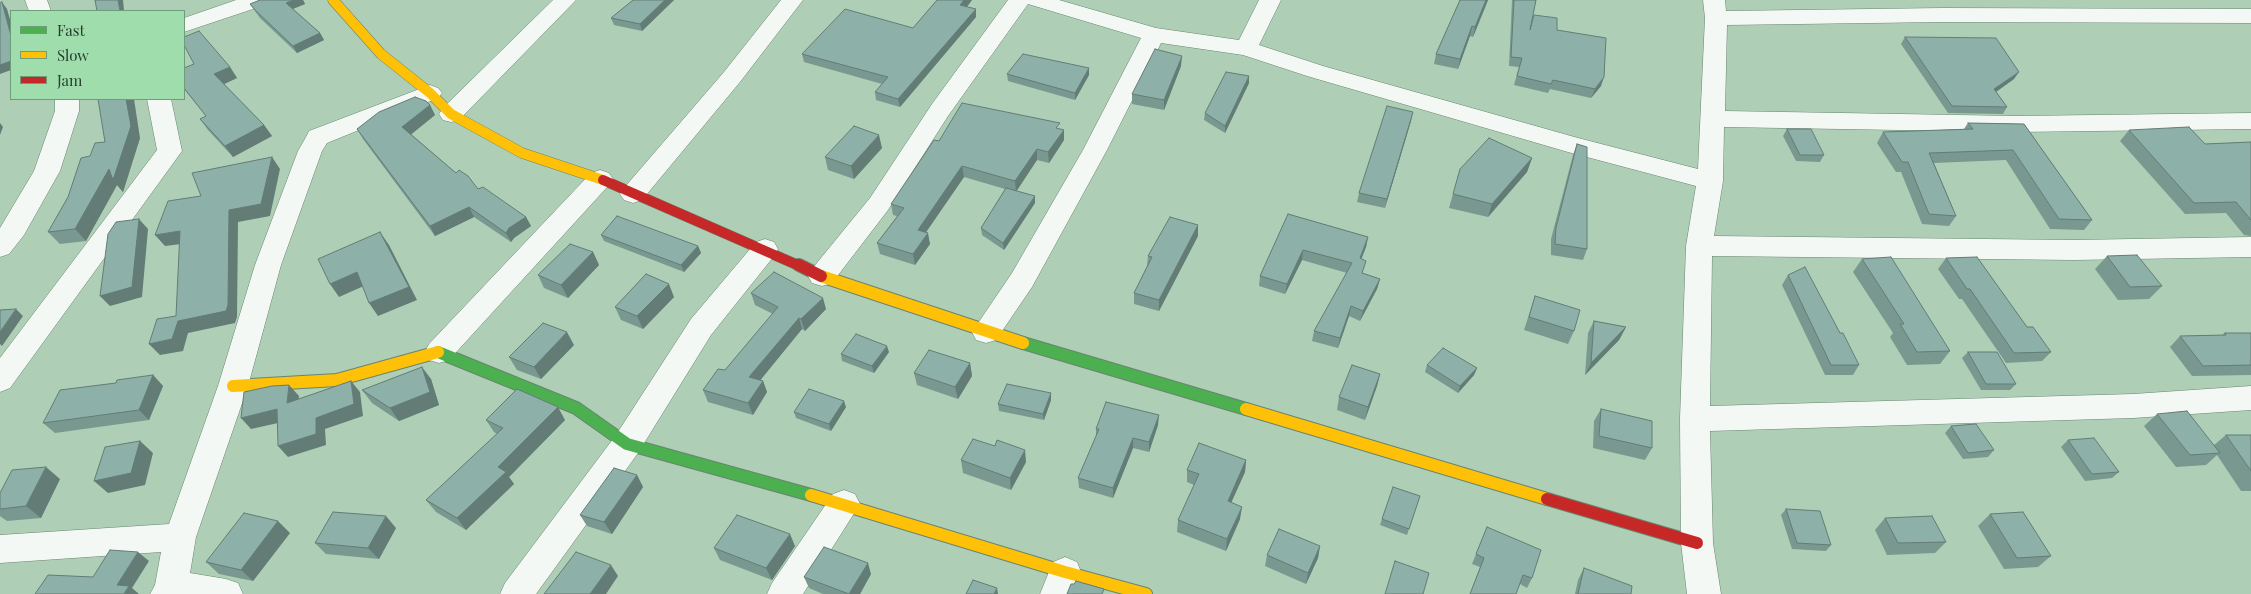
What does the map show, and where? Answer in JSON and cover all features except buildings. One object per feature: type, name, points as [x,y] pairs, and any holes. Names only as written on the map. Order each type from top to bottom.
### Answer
[{"type":"street","points":[[185,25],[257,0]]},
{"type":"street","points":[[333,0],[381,54],[430,93],[451,114],[522,153],[600,179],[765,249],[822,276],[986,332],[1697,543]]},
{"type":"street","points":[[451,114],[565,0]]},
{"type":"street","points":[[633,194],[732,77],[792,0]]},
{"type":"street","points":[[822,276],[879,204],[940,110],[1019,0]]},
{"type":"street","points":[[1036,0],[1154,35],[1246,48],[1315,71],[1577,146],[1710,181]]},
{"type":"street","points":[[1246,48],[1270,0]]},
{"type":"street","points":[[1704,594],[1697,543],[1695,419],[1699,246],[1710,181],[1715,9],[1942,15],[2251,16]]},
{"type":"street","points":[[986,332],[1022,280],[1095,150],[1154,35]]},
{"type":"street","points":[[226,594],[169,590],[180,537],[233,386],[268,265],[310,151],[318,137],[430,93]]},
{"type":"street","points":[[0,247],[14,228],[47,171],[67,111],[67,100]]},
{"type":"street","points":[[0,380],[170,151],[159,100]]},
{"type":"street","points":[[1712,118],[2016,124],[2251,121]]},
{"type":"street","points":[[233,386],[337,380],[439,352],[600,179]]},
{"type":"street","points":[[1699,246],[2064,250],[2251,247]]},
{"type":"street","points":[[517,594],[627,444],[701,327],[765,249]]},
{"type":"street","points":[[439,352],[576,408],[627,444],[844,504],[1061,583],[1146,594]]},
{"type":"street","points":[[1695,419],[2133,406],[2251,398]]},
{"type":"street","points":[[784,594],[844,504]]},
{"type":"street","points":[[0,549],[180,537]]},
{"type":"traffic: fast","points":[[1023,343],[1246,409]]},
{"type":"traffic: fast","points":[[438,352],[576,408],[627,444],[811,495]]},
{"type":"traffic: slow","points":[[333,0],[381,54],[430,93],[451,114],[522,153],[603,180]]},
{"type":"traffic: slow","points":[[821,276],[1023,343]]},
{"type":"traffic: slow","points":[[233,386],[337,380],[438,352]]},
{"type":"traffic: slow","points":[[1246,409],[1547,499]]},
{"type":"traffic: slow","points":[[811,495],[1065,572],[1146,594]]},
{"type":"traffic: jam","points":[[603,180],[765,249],[821,276]]},
{"type":"traffic: jam","points":[[1547,499],[1697,543]]}]
